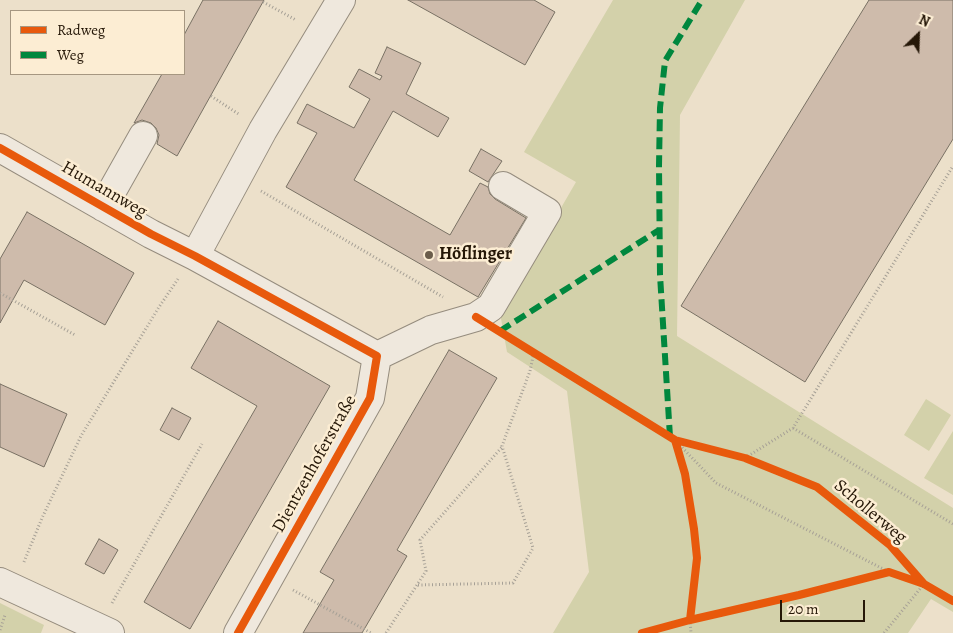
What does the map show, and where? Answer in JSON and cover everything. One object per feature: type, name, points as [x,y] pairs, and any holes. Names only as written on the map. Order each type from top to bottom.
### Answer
[{"type":"street","points":[[342,0],[263,130],[195,256],[378,356],[431,330],[476,316],[491,307],[547,212],[503,186]]},
{"type":"street","points":[[103,207],[143,136]]},
{"type":"street","name":"Humannweg","points":[[0,148],[151,234],[195,256]]},
{"type":"street","name":"Dientzenhoferstraße","points":[[238,633],[370,398],[378,356]]},
{"type":"street","points":[[6,585],[104,630]]},
{"type":"path","points":[[263,2],[320,34]]},
{"type":"path","points":[[211,96],[263,130]]},
{"type":"path","points":[[745,458],[793,428],[953,166]]},
{"type":"path","points":[[237,177],[476,316]]},
{"type":"path","points":[[0,630],[6,585],[42,518],[81,436],[158,307],[195,256]]},
{"type":"path","points":[[0,293],[75,335]]},
{"type":"path","points":[[386,633],[426,571],[420,540],[502,446],[530,371],[534,352]]},
{"type":"path","points":[[793,428],[953,524]]},
{"type":"path","points":[[104,630],[202,444]]},
{"type":"path","points":[[418,585],[513,583],[533,548],[502,446]]},
{"type":"path","points":[[737,456],[754,462]]},
{"type":"path","points":[[269,577],[371,633]]},
{"type":"path","points":[[884,633],[921,580]]},
{"type":"path","points":[[690,620],[691,633]]},
{"type":"shaded area","points":[[613,0],[745,0],[680,115],[677,336],[953,508],[953,612],[931,599],[908,633],[553,633],[589,572],[567,391],[507,352],[500,313],[576,182],[524,152]]},
{"type":"shaded area","points":[[926,399],[951,415],[929,451],[904,435]]},
{"type":"shaded area","points":[[953,431],[953,495],[924,478]]},
{"type":"shaded area","points":[[0,603],[44,625],[41,633],[0,633]]},
{"type":"building","points":[[203,0],[264,0],[177,156],[157,144],[159,135],[151,123],[142,120],[134,123],[161,75],[185,75],[185,33]]},
{"type":"building","points":[[408,0],[534,0],[555,12],[525,65]]},
{"type":"building","points":[[869,0],[953,0],[953,139],[805,382],[681,306]]},
{"type":"building","points":[[387,47],[421,63],[406,94],[449,118],[438,137],[393,111],[354,180],[450,235],[480,183],[488,187],[490,194],[495,199],[526,218],[478,297],[286,187],[317,133],[297,123],[307,104],[354,128],[370,99],[349,87],[359,69],[380,80],[382,76],[375,73]]},
{"type":"building","points":[[481,149],[502,161],[488,182],[469,171]]},
{"type":"building","points":[[27,212],[134,273],[105,325],[24,280],[0,323],[0,259]]},
{"type":"building","points":[[218,321],[330,386],[190,629],[144,602],[257,406],[191,368]]},
{"type":"building","points":[[449,350],[497,378],[397,550],[407,556],[362,633],[303,633],[334,580],[320,572]]},
{"type":"building","points":[[0,384],[67,414],[44,467],[0,447]]},
{"type":"building","points":[[172,408],[191,418],[179,440],[160,430]]},
{"type":"building","points":[[99,539],[118,550],[104,574],[85,564]]},
{"type":"marked path","points":[[670,437],[660,275],[660,108],[665,61],[702,0]]},
{"type":"marked path","points":[[500,331],[659,230]]},
{"type":"cycle path","points":[[0,148],[151,234],[195,256],[377,356],[370,398],[238,633]]},
{"type":"cycle path","name":"Schollerweg","points":[[476,317],[675,440],[745,458],[817,487],[890,545],[924,584]]},
{"type":"cycle path","points":[[675,440],[685,474],[697,558],[690,620]]},
{"type":"cycle path","points":[[642,633],[889,572],[924,584],[953,601]]},
{"type":"place","name":"Höflinger","points":[[429,255]]}]
